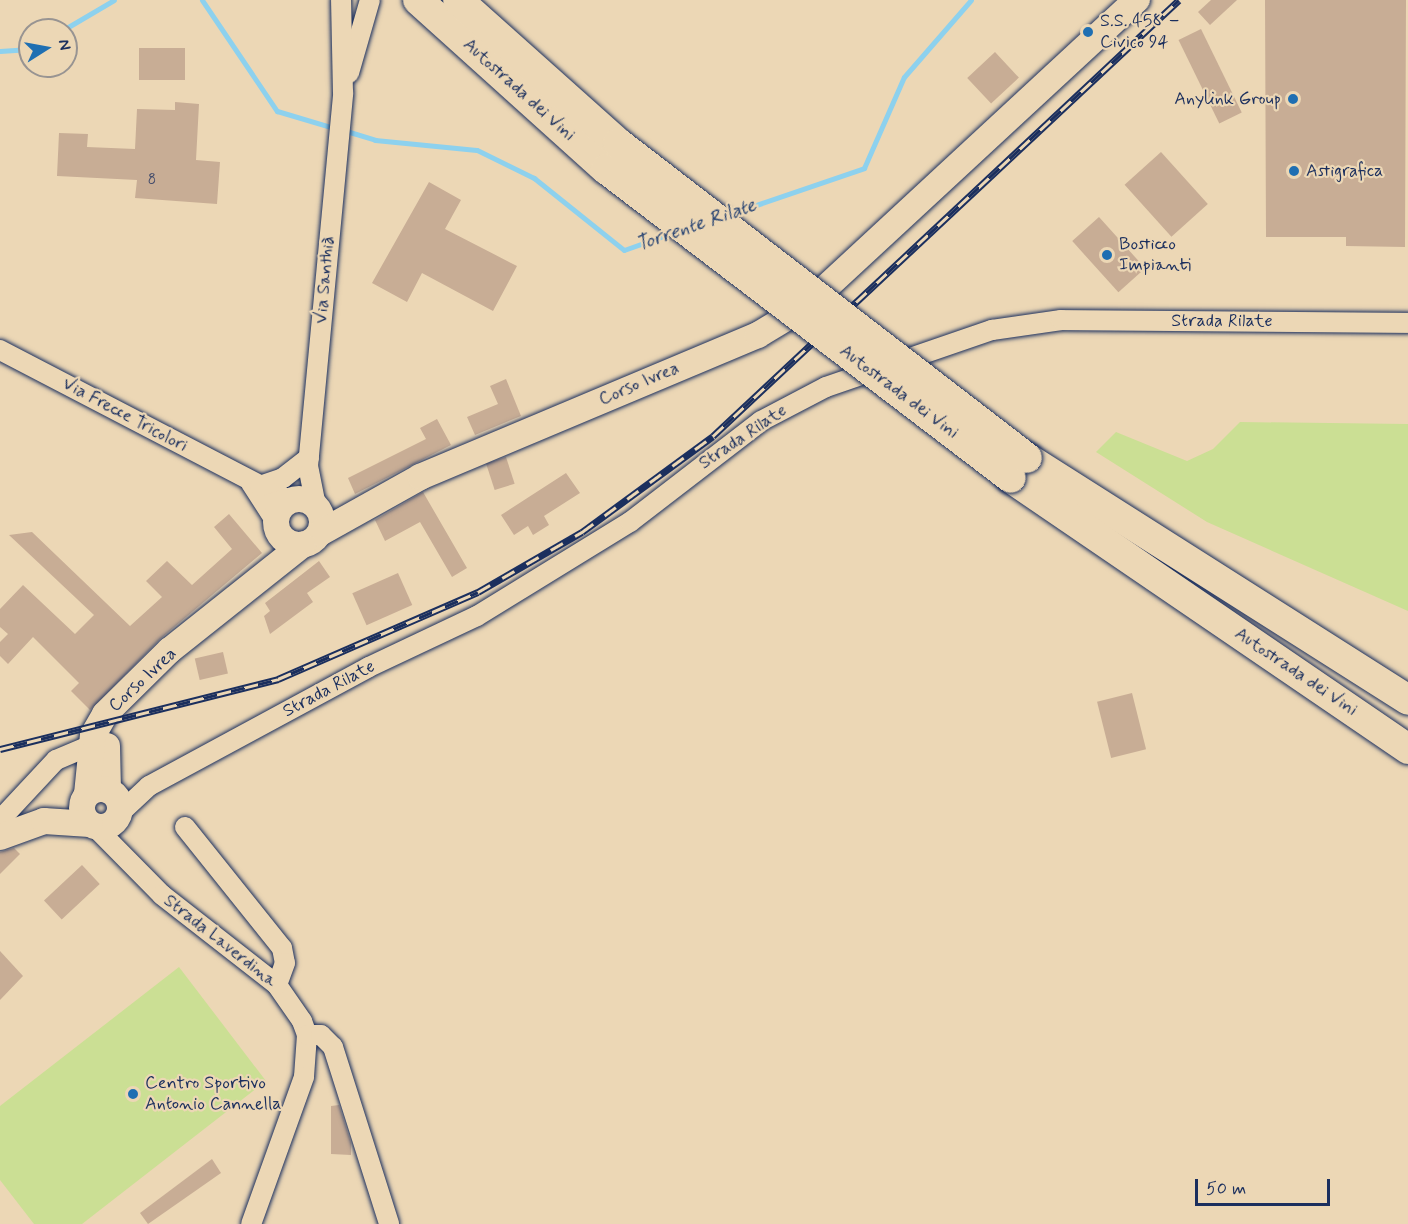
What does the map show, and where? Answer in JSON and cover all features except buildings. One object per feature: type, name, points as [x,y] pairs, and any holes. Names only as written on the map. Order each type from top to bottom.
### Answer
[{"type":"highway","name":"Autostrada dei Vini","points":[[418,0],[606,168],[1408,749]]},
{"type":"highway","name":"Autostrada dei Vini","points":[[458,0],[618,143],[1019,468],[1408,700]]},
{"type":"main road","name":"Corso Ivrea","points":[[101,808],[91,745],[105,714],[153,665],[190,638],[265,576],[300,519],[360,510],[420,477],[758,335],[806,306],[1137,0]]},
{"type":"main road","name":"Corso Ivrea","points":[[101,808],[110,733],[190,638]]},
{"type":"main road","points":[[0,837],[44,821],[101,808]]},
{"type":"street","name":"Via Santhià","points":[[300,519],[308,462],[344,93],[341,0]]},
{"type":"street","name":"Via Santhià","points":[[344,93],[370,0]]},
{"type":"street","name":"Strada Rilate","points":[[101,808],[149,786],[369,667],[477,616],[630,522],[761,421],[826,387],[992,330],[1061,320],[1408,323]]},
{"type":"street","name":"Via Frecce Tricolori","points":[[0,350],[255,483],[300,519]]},
{"type":"street","points":[[255,483],[283,478],[308,462]]},
{"type":"street","points":[[0,820],[56,760],[91,745]]},
{"type":"street","name":"Strada Laverdina","points":[[101,808],[122,855],[162,895],[277,985],[307,1035]]},
{"type":"street","points":[[185,827],[261,915],[282,948],[285,963],[277,985]]},
{"type":"street","points":[[250,1224],[304,1077],[307,1035],[321,1035],[333,1047],[389,1224]]},
{"type":"green space","points":[[1240,422],[1408,424],[1408,611],[1207,522],[1096,452],[1116,432],[1187,461],[1213,449]]},
{"type":"green space","name":"Centro Sportivo Antonio Cannella","points":[[179,967],[266,1081],[82,1224],[34,1224],[0,1180],[0,1106]]},
{"type":"waterway","name":"Torrente Rilate","points":[[78,21],[114,0]]},
{"type":"waterway","name":"Torrente Rilate","points":[[202,0],[277,111],[334,128]]},
{"type":"waterway","name":"Torrente Rilate","points":[[727,215],[864,168],[904,77],[971,0]]},
{"type":"waterway","name":"Torrente Rilate","points":[[0,51],[18,50]]},
{"type":"waterway","name":"Torrente Rilate","points":[[343,130],[375,140],[477,150],[534,178],[624,250],[672,233]]},
{"type":"railway","points":[[0,749],[278,679],[478,592],[582,532],[713,436],[1179,0]]},
{"type":"place","name":"S.S. 458 – Civico 94","points":[[1088,32]]},
{"type":"place","name":"Anylink Group","points":[[1293,99]]},
{"type":"place","name":"Astigrafica","points":[[1294,171]]},
{"type":"place","name":"Bosticco Impianti","points":[[1107,255]]},
{"type":"place","name":"Centro Sportivo Antonio Cannella","points":[[133,1094]]}]
